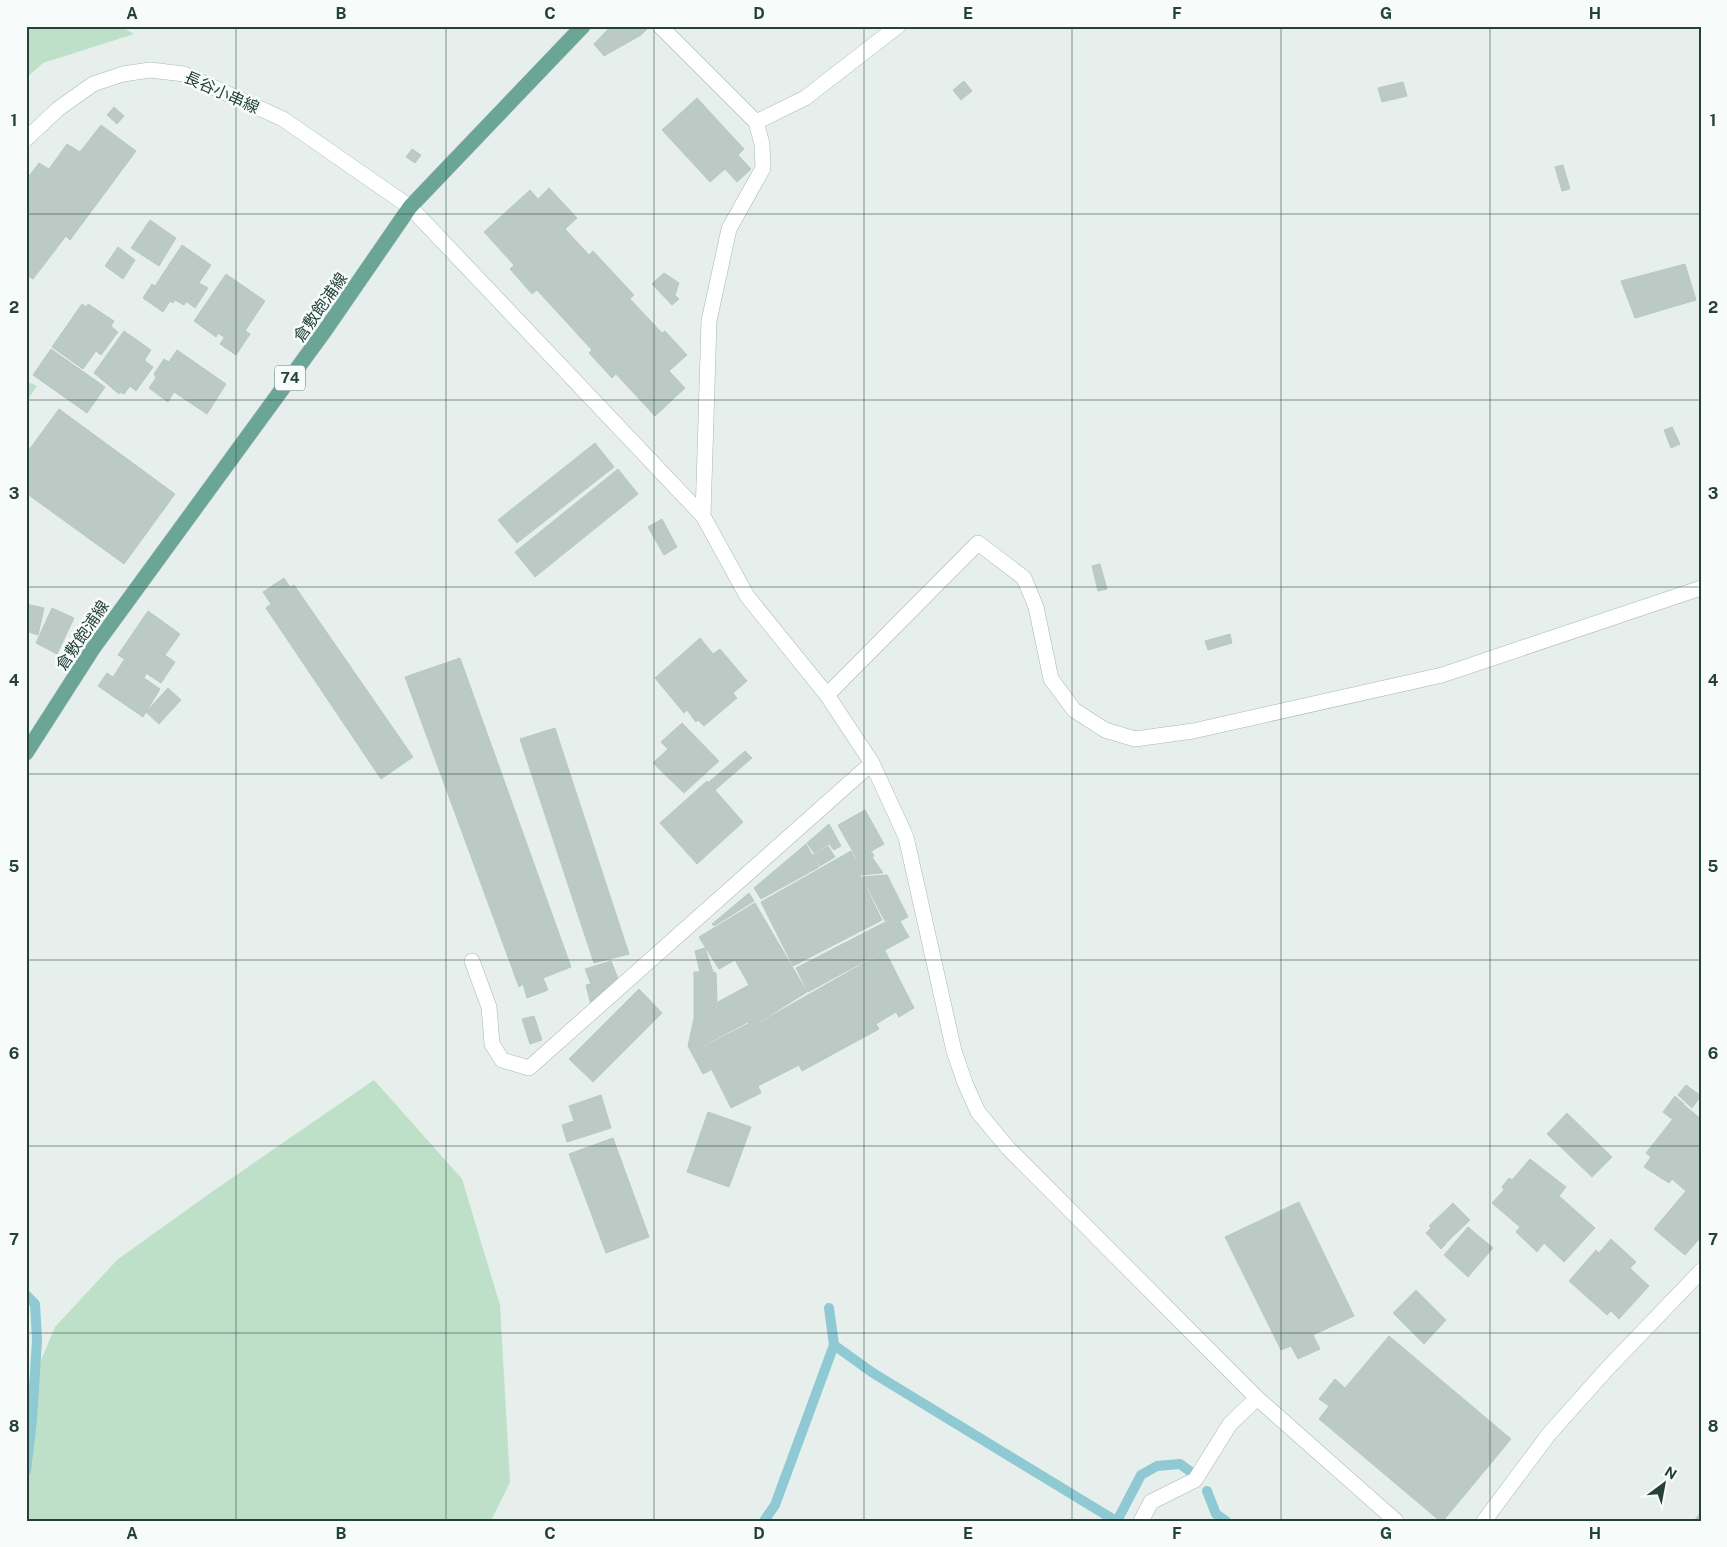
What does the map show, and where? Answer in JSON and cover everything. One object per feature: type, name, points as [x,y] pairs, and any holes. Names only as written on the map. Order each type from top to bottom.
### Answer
[{"type":"main road","name":"倉敷飽浦線","points":[[26,753],[94,646],[326,329],[410,207],[583,26]]},
{"type":"street","points":[[660,26],[756,122],[762,144],[762,168],[729,229],[709,321],[703,516]]},
{"type":"street","points":[[756,122],[805,98],[898,26]]},
{"type":"street","name":"長谷小串線","points":[[26,138],[58,109],[93,84],[123,74],[150,70],[184,74],[283,119],[410,207],[703,516],[747,596],[826,696],[872,763],[906,837],[954,1051],[978,1112],[1008,1148],[1257,1398],[1396,1521]]},
{"type":"street","points":[[826,696],[978,543],[1024,578],[1036,607],[1052,679],[1074,710],[1105,730],[1135,739],[1193,730],[1442,675],[1701,588]]},
{"type":"street","points":[[472,961],[489,1007],[492,1044],[502,1060],[529,1068],[872,763]]},
{"type":"street","points":[[1484,1521],[1549,1434],[1607,1369],[1701,1271]]},
{"type":"street","points":[[1141,1521],[1151,1502],[1195,1480],[1230,1424],[1257,1398]]},
{"type":"green space","points":[[26,26],[121,26],[134,34],[43,63],[26,78]]},
{"type":"green space","points":[[26,381],[37,386],[26,402]]},
{"type":"green space","points":[[374,1080],[462,1179],[500,1305],[510,1482],[491,1521],[26,1521],[26,1396],[55,1327],[117,1260]]},
{"type":"building","points":[[611,26],[650,26],[641,35],[604,56],[594,44]]},
{"type":"building","points":[[964,81],[972,91],[961,100],[953,90]]},
{"type":"building","points":[[1403,82],[1407,96],[1382,102],[1378,88]]},
{"type":"building","points":[[697,98],[744,149],[738,155],[751,169],[737,182],[725,169],[710,182],[662,130]]},
{"type":"building","points":[[114,107],[124,116],[117,124],[107,115]]},
{"type":"building","points":[[101,125],[136,151],[70,240],[66,236],[33,279],[26,275],[26,180],[39,163],[49,169],[67,144],[80,152]]},
{"type":"building","points":[[412,149],[421,155],[415,163],[406,157]]},
{"type":"building","points":[[1563,165],[1570,189],[1562,191],[1555,167]]},
{"type":"building","points":[[549,188],[577,218],[565,229],[589,255],[593,251],[634,295],[630,299],[662,333],[665,331],[687,355],[669,371],[685,388],[655,416],[616,374],[612,378],[589,353],[592,350],[537,290],[532,294],[510,269],[514,265],[484,232],[530,190],[538,199]]},
{"type":"building","points":[[150,220],[176,238],[159,266],[131,248]]},
{"type":"building","points":[[182,245],[211,265],[184,305],[175,300],[173,303],[170,301],[163,312],[143,298],[152,284],[155,286]]},
{"type":"building","points":[[118,247],[135,260],[123,279],[105,266]]},
{"type":"building","points":[[1685,264],[1696,300],[1635,318],[1621,281]]},
{"type":"building","points":[[664,273],[679,283],[675,295],[679,299],[672,305],[652,284]]},
{"type":"building","points":[[226,274],[265,301],[245,331],[234,323],[225,338],[218,333],[216,337],[194,321]]},
{"type":"building","points":[[199,283],[208,288],[195,308],[187,302]]},
{"type":"building","points":[[82,304],[87,307],[88,304],[114,321],[111,326],[118,332],[101,355],[96,351],[83,369],[52,347]]},
{"type":"building","points":[[234,323],[250,334],[236,355],[220,344]]},
{"type":"building","points":[[124,331],[151,350],[145,361],[153,367],[136,391],[130,386],[124,394],[120,392],[119,394],[94,373]]},
{"type":"building","points":[[51,349],[105,387],[87,413],[33,375]]},
{"type":"building","points":[[177,350],[226,384],[207,414],[174,392],[168,402],[149,388],[156,378],[154,374],[164,359],[169,362]]},
{"type":"building","points":[[59,409],[175,494],[124,564],[26,493],[26,454]]},
{"type":"building","points":[[1672,427],[1680,444],[1671,448],[1664,430]]},
{"type":"building","points":[[595,443],[614,467],[517,543],[498,520]]},
{"type":"building","points":[[618,469],[638,494],[535,577],[515,552]]},
{"type":"building","points":[[662,519],[677,547],[664,555],[648,527]]},
{"type":"building","points":[[1100,564],[1107,589],[1098,591],[1092,566]]},
{"type":"building","points":[[284,578],[290,587],[294,585],[413,757],[381,779],[266,608],[271,604],[263,592]]},
{"type":"building","points":[[26,604],[44,608],[38,635],[26,631]]},
{"type":"building","points":[[52,608],[74,618],[57,654],[36,643]]},
{"type":"building","points":[[148,611],[180,634],[165,655],[133,633]]},
{"type":"building","points":[[133,633],[175,662],[161,683],[118,655]]},
{"type":"building","points":[[1230,634],[1232,643],[1208,650],[1205,641]]},
{"type":"building","points":[[700,638],[713,654],[720,649],[747,681],[733,693],[737,698],[704,726],[698,720],[696,722],[687,710],[684,713],[655,678]]},
{"type":"building","points":[[460,658],[571,967],[543,978],[548,990],[527,998],[523,984],[519,987],[405,677]]},
{"type":"building","points":[[124,660],[146,674],[144,678],[160,689],[143,717],[98,686],[107,673],[113,677]]},
{"type":"building","points":[[168,688],[181,700],[159,724],[146,712]]},
{"type":"building","points":[[682,723],[719,761],[684,793],[653,763],[668,749],[661,742]]},
{"type":"building","points":[[555,728],[629,954],[594,963],[520,739]]},
{"type":"building","points":[[745,751],[752,758],[715,790],[709,782]]},
{"type":"building","points":[[707,781],[743,822],[697,864],[660,823]]},
{"type":"building","points":[[865,810],[884,844],[857,859],[838,825]]},
{"type":"building","points":[[829,824],[841,846],[834,850],[829,844],[814,853],[807,843]]},
{"type":"building","points":[[806,844],[819,867],[761,899],[754,888]]},
{"type":"building","points":[[828,846],[835,857],[820,866],[813,855]]},
{"type":"building","points":[[851,851],[856,860],[872,852],[874,856],[872,857],[883,873],[860,875],[882,920],[793,966],[761,902]]},
{"type":"building","points":[[887,875],[908,917],[900,921],[897,915],[885,921],[862,877]]},
{"type":"building","points":[[749,893],[754,901],[714,926],[712,924]]},
{"type":"building","points":[[755,903],[807,992],[767,1017],[735,960],[719,969],[699,937]]},
{"type":"building","points":[[897,916],[909,937],[808,992],[796,968]]},
{"type":"building","points":[[705,948],[713,972],[716,973],[717,1002],[709,1043],[700,1047],[711,1070],[703,1074],[688,1046],[694,1018],[694,972],[700,972],[695,951]]},
{"type":"building","points":[[885,951],[914,1008],[899,1017],[896,1012],[876,1024],[879,1029],[802,1071],[799,1065],[758,1086],[761,1093],[731,1108],[701,1048],[748,1024],[750,1028]]},
{"type":"building","points":[[611,961],[619,981],[591,1005],[586,985],[591,984],[585,969]]},
{"type":"building","points":[[749,985],[767,1017],[750,1027],[748,1022],[710,1042],[718,1002]]},
{"type":"building","points":[[639,989],[662,1013],[593,1082],[569,1059]]},
{"type":"building","points":[[534,1016],[542,1040],[530,1044],[522,1019]]},
{"type":"building","points":[[1686,1085],[1701,1096],[1692,1108],[1678,1095]]},
{"type":"building","points":[[601,1095],[611,1128],[567,1142],[562,1125],[574,1121],[569,1106]]},
{"type":"building","points":[[1675,1096],[1684,1104],[1672,1119],[1663,1112]]},
{"type":"building","points":[[1684,1105],[1701,1119],[1701,1237],[1685,1255],[1654,1229],[1686,1191],[1672,1179],[1669,1183],[1644,1167],[1651,1157],[1646,1153]]},
{"type":"building","points":[[708,1112],[751,1127],[729,1187],[687,1172]]},
{"type":"building","points":[[1567,1113],[1612,1157],[1592,1177],[1547,1134]]},
{"type":"building","points":[[613,1138],[649,1237],[606,1253],[569,1154]]},
{"type":"building","points":[[1530,1159],[1566,1187],[1559,1196],[1595,1228],[1564,1262],[1544,1243],[1537,1252],[1516,1232],[1520,1227],[1492,1203],[1504,1190],[1502,1187],[1509,1178],[1512,1180]]},
{"type":"building","points":[[1299,1202],[1354,1316],[1313,1335],[1320,1349],[1298,1359],[1291,1346],[1281,1350],[1225,1237]]},
{"type":"building","points":[[1453,1203],[1470,1220],[1446,1243],[1429,1226]]},
{"type":"building","points":[[1468,1227],[1493,1248],[1468,1277],[1444,1255]]},
{"type":"building","points":[[1431,1228],[1446,1244],[1441,1249],[1426,1233]]},
{"type":"building","points":[[1611,1239],[1636,1262],[1630,1268],[1649,1286],[1619,1319],[1611,1311],[1607,1315],[1569,1281],[1596,1250],[1599,1253]]},
{"type":"building","points":[[1416,1290],[1446,1320],[1424,1344],[1393,1313]]},
{"type":"building","points":[[1389,1336],[1511,1439],[1443,1521],[1440,1521],[1319,1419],[1329,1406],[1319,1399],[1335,1379],[1345,1388]]},
{"type":"building","points":[[1701,1512],[1701,1521],[1694,1521]]},
{"type":"waterway","points":[[26,1295],[35,1304],[37,1340],[32,1420],[26,1471]]},
{"type":"waterway","points":[[829,1308],[834,1345],[873,1373],[1116,1521]]},
{"type":"waterway","points":[[764,1521],[775,1505],[834,1345]]},
{"type":"waterway","points":[[1117,1521],[1141,1475],[1157,1466],[1180,1464],[1191,1472]]},
{"type":"waterway","points":[[1207,1491],[1216,1514],[1226,1521]]}]
